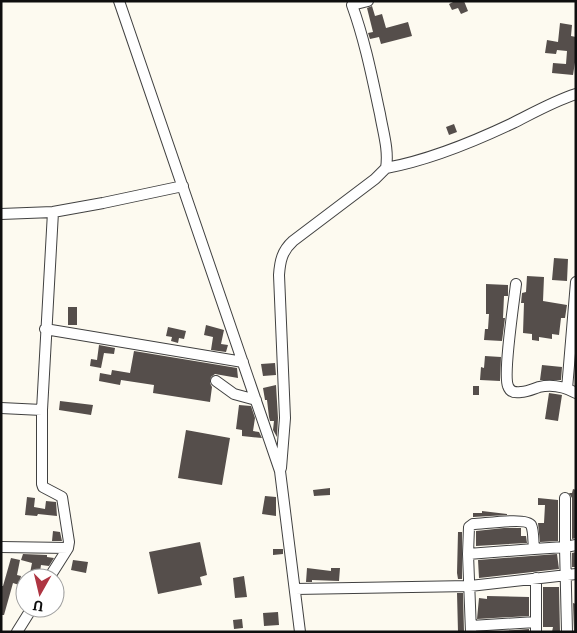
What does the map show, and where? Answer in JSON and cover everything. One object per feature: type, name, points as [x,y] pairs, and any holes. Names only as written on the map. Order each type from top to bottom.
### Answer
[{"type":"street","points":[[119,1],[280,471],[300,632]]},
{"type":"street","points":[[368,1],[352,5],[362,34],[371,72],[387,150],[386,168]]},
{"type":"street","points":[[280,471],[284,418],[279,275],[282,254],[286,248],[375,180],[386,168],[412,162],[462,145],[576,94]]},
{"type":"street","points":[[1,214],[53,212],[183,186]]},
{"type":"street","points":[[53,212],[45,330],[42,485],[60,494],[63,499],[68,548],[56,568]]},
{"type":"street","points":[[516,284],[507,384],[513,392],[522,393],[544,386],[558,386],[572,391],[576,282]]},
{"type":"street","points":[[45,330],[243,362]]},
{"type":"street","points":[[216,380],[234,394],[256,400]]},
{"type":"street","points":[[1,408],[42,410]]},
{"type":"street","points":[[565,498],[565,547],[571,575],[567,632]]},
{"type":"street","points":[[534,549],[532,527],[528,523],[518,521],[469,526],[468,554],[471,629],[536,627],[536,578]]},
{"type":"street","points":[[468,554],[576,545]]},
{"type":"street","points":[[1,547],[68,548]]},
{"type":"street","points":[[295,588],[470,586],[571,575]]},
{"type":"street","points":[[17,632],[26,618]]},
{"type":"building","points":[[455,1],[464,1],[468,11],[461,14],[458,8],[452,10],[449,4]]},
{"type":"building","points":[[372,6],[375,16],[382,14],[386,28],[408,22],[412,36],[381,44],[379,37],[370,39],[368,33],[373,32],[367,8]]},
{"type":"building","points":[[560,23],[572,25],[571,36],[576,37],[573,75],[552,73],[553,63],[566,64],[567,51],[557,50],[556,54],[545,53],[547,40],[558,42]]},
{"type":"building","points":[[454,124],[457,132],[449,135],[446,127]]},
{"type":"building","points":[[554,258],[568,259],[567,281],[552,280]]},
{"type":"building","points":[[527,276],[544,277],[543,301],[567,305],[565,318],[561,318],[559,335],[552,334],[552,339],[539,337],[539,341],[532,340],[532,334],[523,333],[524,303],[521,303],[522,293],[526,292]]},
{"type":"building","points":[[486,284],[508,285],[508,296],[504,296],[503,318],[505,318],[502,341],[484,340],[485,329],[488,329],[489,314],[486,314]]},
{"type":"building","points":[[68,307],[77,307],[77,325],[68,325]]},
{"type":"building","points":[[206,325],[224,330],[221,344],[228,345],[226,352],[211,350],[213,337],[204,335]]},
{"type":"building","points":[[168,327],[186,331],[184,339],[179,338],[178,343],[171,341],[172,337],[166,336]]},
{"type":"building","points":[[99,345],[115,348],[114,354],[104,353],[101,368],[90,366],[91,359],[97,360]]},
{"type":"building","points":[[134,351],[237,368],[238,378],[215,374],[211,377],[210,402],[153,393],[154,385],[121,380],[120,385],[99,381],[100,373],[111,375],[112,370],[130,373]]},
{"type":"building","points":[[485,356],[501,357],[500,381],[480,380],[481,367],[484,368]]},
{"type":"building","points":[[275,363],[276,375],[263,376],[261,364]]},
{"type":"building","points":[[542,365],[562,367],[561,380],[540,380]]},
{"type":"building","points":[[276,385],[277,437],[273,430],[274,421],[270,421],[263,388]]},
{"type":"building","points":[[473,386],[479,386],[479,395],[473,395]]},
{"type":"building","points":[[549,393],[562,395],[558,421],[545,419]]},
{"type":"building","points":[[60,401],[93,405],[91,415],[59,410]]},
{"type":"building","points":[[239,405],[251,406],[255,418],[253,431],[259,432],[262,438],[242,436],[242,430],[236,429]]},
{"type":"building","points":[[186,430],[230,438],[222,485],[178,478]]},
{"type":"building","points":[[330,488],[330,495],[314,496],[313,490]]},
{"type":"building","points":[[573,489],[576,490],[576,538],[572,539],[572,498],[569,493],[572,493]]},
{"type":"building","points":[[265,496],[276,497],[276,516],[262,514]]},
{"type":"building","points":[[27,497],[35,498],[34,507],[45,509],[46,501],[56,502],[57,516],[25,515]]},
{"type":"building","points":[[538,498],[558,500],[558,541],[540,542],[538,523],[544,523],[545,505],[538,505]]},
{"type":"building","points":[[482,511],[507,515],[473,517],[473,513],[482,513]]},
{"type":"building","points":[[521,528],[521,536],[526,536],[527,543],[476,546],[476,531]]},
{"type":"building","points":[[53,531],[60,532],[62,541],[52,541]]},
{"type":"building","points":[[458,532],[462,532],[462,579],[458,579],[457,573]]},
{"type":"building","points":[[200,542],[207,575],[200,577],[202,585],[158,594],[149,552]]},
{"type":"building","points":[[273,549],[283,549],[283,554],[273,555]]},
{"type":"building","points":[[576,552],[576,567],[572,567],[572,553]]},
{"type":"building","points":[[23,554],[47,555],[47,557],[54,558],[49,566],[41,565],[41,568],[31,568],[32,563],[21,560]]},
{"type":"building","points":[[557,554],[559,569],[479,578],[478,560]]},
{"type":"building","points":[[11,558],[20,560],[18,568],[15,568],[15,584],[13,583],[4,615],[1,615],[1,586],[3,586]]},
{"type":"building","points":[[73,560],[88,562],[86,573],[71,570]]},
{"type":"building","points":[[307,568],[331,571],[331,568],[340,568],[339,581],[312,580],[312,582],[306,582]]},
{"type":"building","points":[[244,576],[247,597],[235,598],[233,578]]},
{"type":"building","points":[[543,587],[559,587],[560,632],[552,632],[553,627],[543,627]]},
{"type":"building","points":[[457,593],[463,593],[464,632],[458,632]]},
{"type":"building","points":[[487,596],[529,597],[529,616],[477,619],[479,598],[487,599]]},
{"type":"building","points":[[573,603],[576,604],[576,632],[574,632]]},
{"type":"building","points":[[278,612],[279,625],[264,626],[263,613]]},
{"type":"building","points":[[242,619],[243,628],[234,629],[233,620]]},
{"type":"building","points":[[529,629],[529,632],[489,632]]}]
